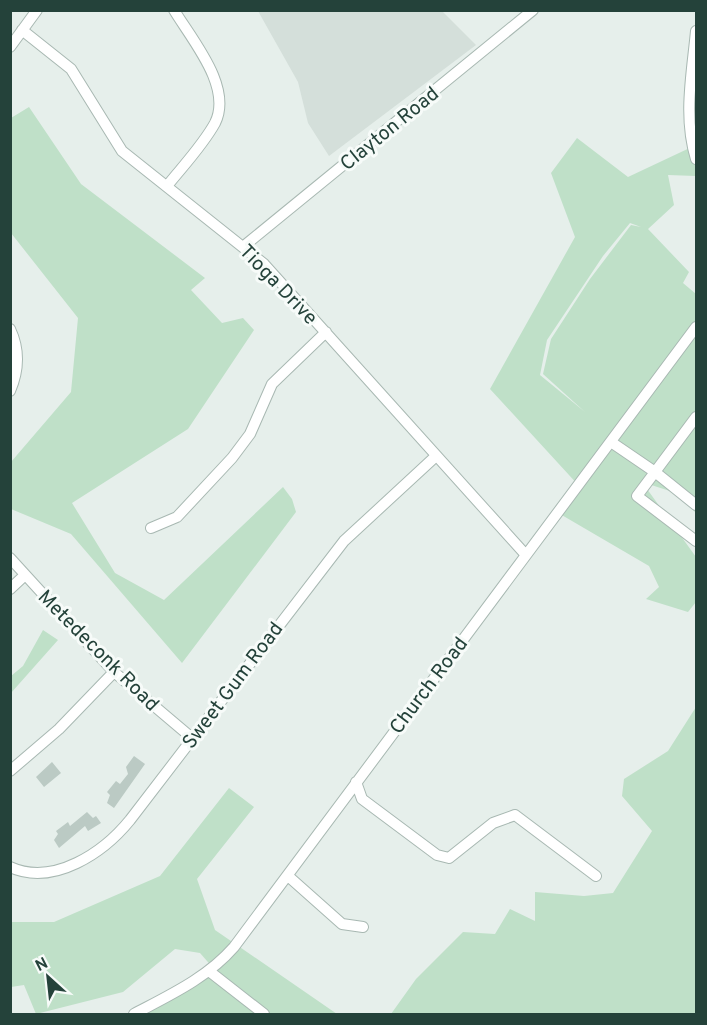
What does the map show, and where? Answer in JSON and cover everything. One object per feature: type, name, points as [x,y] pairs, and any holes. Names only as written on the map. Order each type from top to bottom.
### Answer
[{"type":"street","points":[[10,47],[37,10]]},
{"type":"street","points":[[167,186],[214,126],[220,99],[213,75],[174,10]]},
{"type":"street","name":"Clayton Road","points":[[244,246],[533,10]]},
{"type":"street","name":"Tioga Drive","points":[[22,30],[64,62],[122,151],[244,246],[326,332],[525,554]]},
{"type":"street","points":[[696,31],[689,105],[690,133],[696,159]]},
{"type":"street","name":"Church Road","points":[[134,1014],[208,971],[234,947],[696,327]]},
{"type":"street","points":[[10,329],[18,361],[10,391]]},
{"type":"street","points":[[151,528],[177,517],[232,458],[250,434],[272,384],[326,332]]},
{"type":"street","points":[[696,417],[637,496],[696,542]]},
{"type":"street","points":[[611,442],[655,472],[696,505]]},
{"type":"street","name":"Sweet Gum Road","points":[[10,867],[24,872],[46,872],[77,862],[103,847],[130,820],[344,541],[436,456]]},
{"type":"street","name":"Metedeconk Road","points":[[10,558],[114,672],[192,738]]},
{"type":"street","points":[[10,589],[25,575]]},
{"type":"street","points":[[10,771],[59,729],[114,672]]},
{"type":"street","points":[[356,782],[362,799]]},
{"type":"street","points":[[346,795],[362,799],[417,841],[445,858],[464,848],[493,823],[516,815],[596,876]]},
{"type":"street","points":[[288,876],[342,924],[363,927]]},
{"type":"street","points":[[208,971],[264,1014]]},
{"type":"shaded area","points":[[258,11],[442,11],[476,45],[329,156],[308,123],[298,82]]},
{"type":"green space","points":[[29,107],[81,184],[205,278],[191,290],[222,323],[243,318],[254,330],[188,429],[72,503],[115,573],[164,600],[283,487],[292,499],[296,512],[182,663],[71,534],[11,509],[11,462],[71,392],[78,318],[11,233],[11,118]]},
{"type":"green space","points":[[577,138],[628,177],[696,145],[696,176],[668,175],[674,205],[648,229],[689,272],[683,283],[696,294],[696,321],[613,434],[696,331],[696,513],[676,493],[642,482],[696,557],[696,602],[688,612],[646,599],[659,587],[649,566],[560,514],[580,487],[490,389],[575,237],[551,173]],"holes":[[[630,223],[641,227],[631,225],[590,279],[551,339],[543,374],[585,412],[540,375],[547,340],[603,256]]]},
{"type":"green space","points":[[43,630],[58,640],[11,693],[11,676],[23,666]]},
{"type":"green space","points":[[696,707],[696,1014],[391,1014],[416,979],[463,932],[495,934],[510,909],[535,921],[535,892],[584,896],[613,893],[652,831],[622,796],[624,779],[668,751]]},
{"type":"green space","points":[[229,788],[254,807],[197,879],[215,930],[337,1014],[136,1014],[214,969],[200,953],[175,949],[123,992],[36,1014],[24,985],[11,987],[10,922],[54,922],[160,876]]},
{"type":"building","points":[[134,756],[145,764],[114,808],[107,803],[110,795],[107,792],[116,781],[120,784],[128,774],[126,767]]},
{"type":"building","points":[[52,762],[61,773],[44,787],[36,777]]},
{"type":"building","points":[[87,812],[93,818],[96,816],[101,823],[88,831],[85,826],[59,848],[54,840],[58,834],[56,831],[68,822],[70,826]]}]
